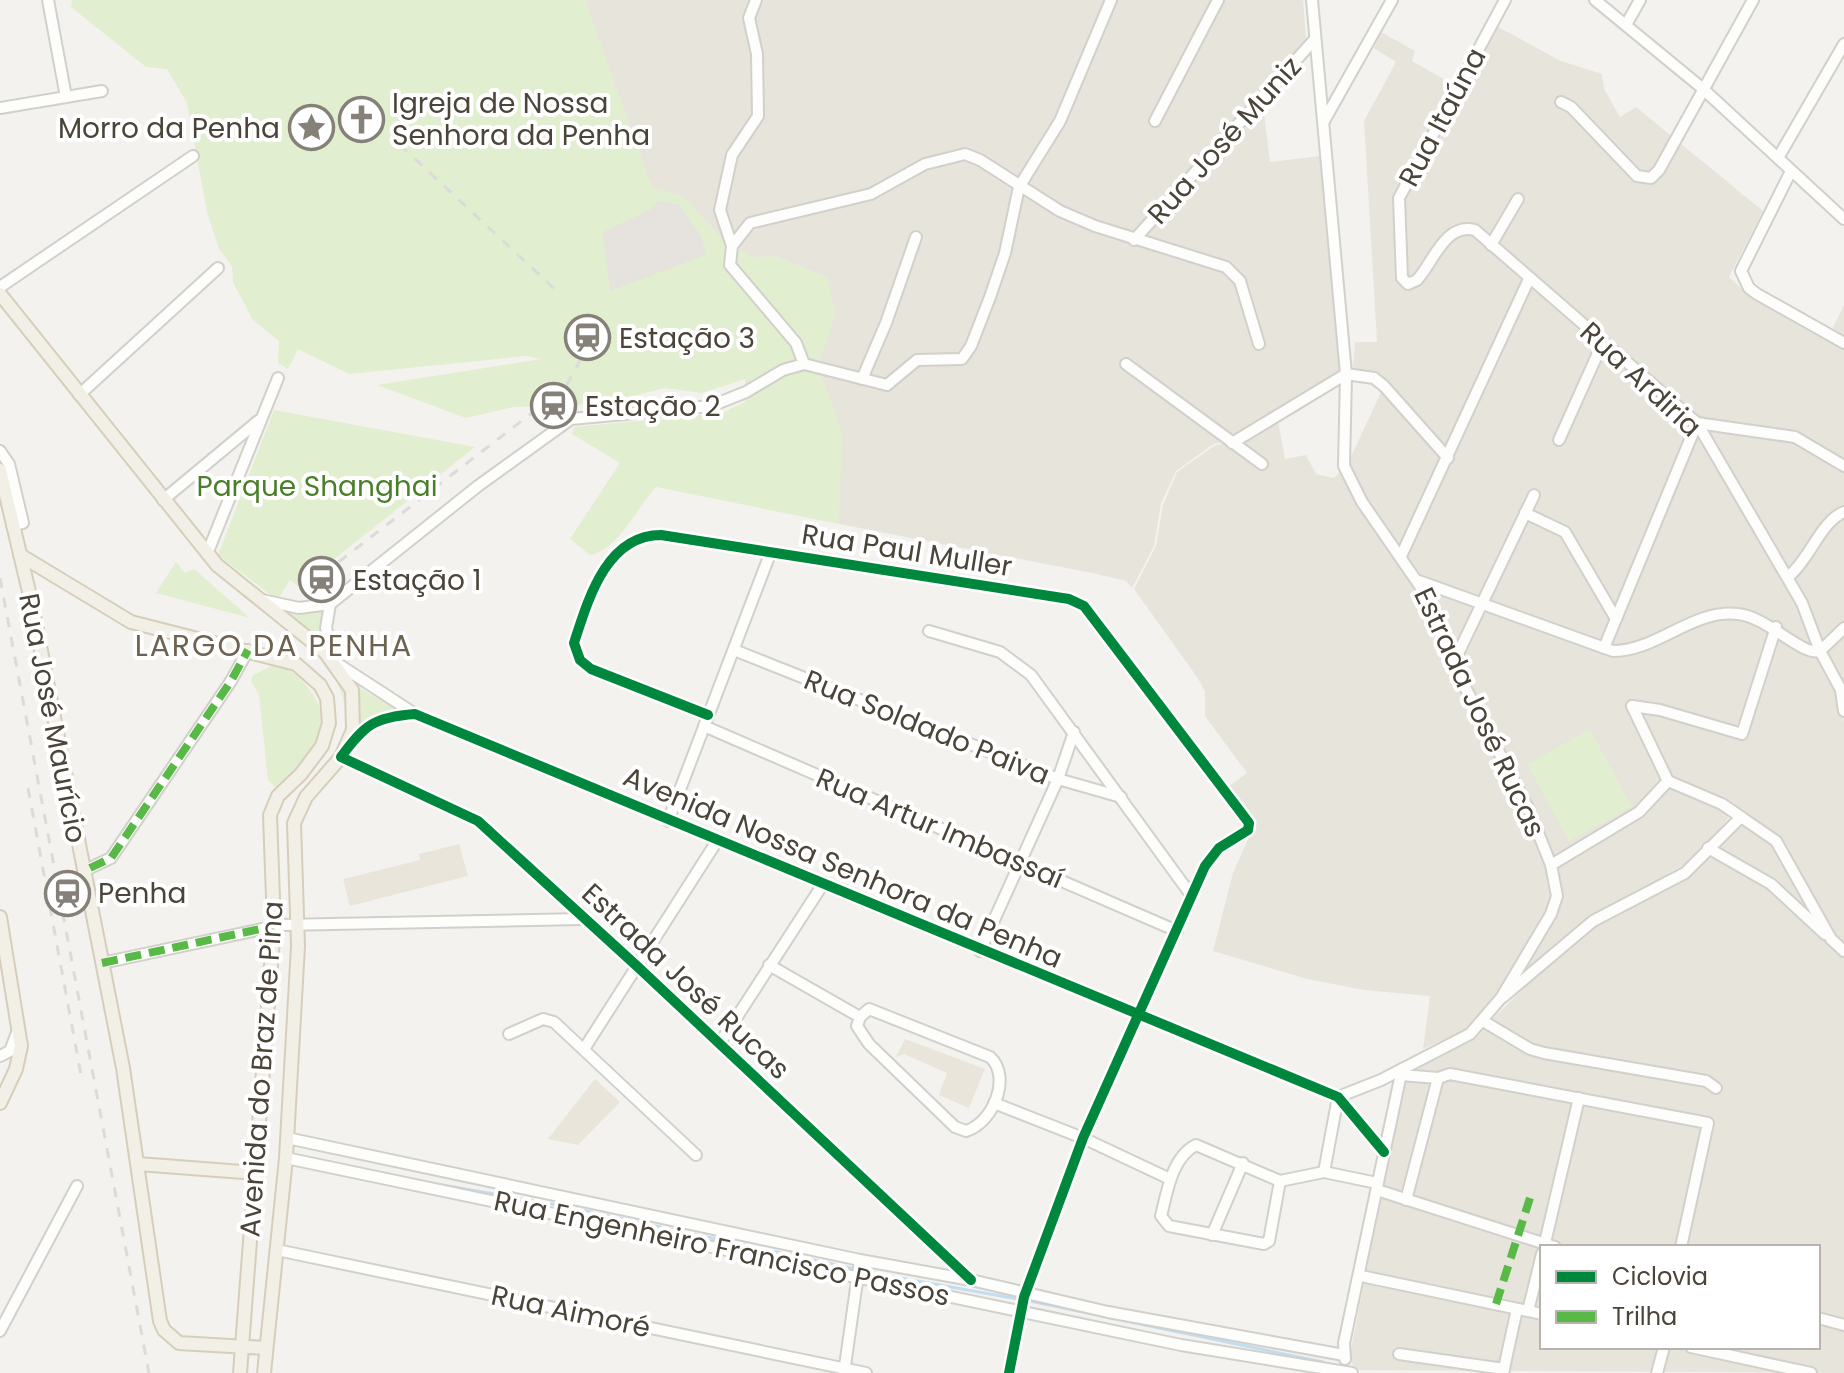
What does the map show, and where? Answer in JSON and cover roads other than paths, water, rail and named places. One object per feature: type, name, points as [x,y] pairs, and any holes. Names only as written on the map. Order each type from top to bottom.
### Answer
[{"type":"main road","points":[[0,294],[207,554],[255,599],[335,662],[354,698],[353,730],[341,757]]},
{"type":"main road","name":"Rua José Maurício","points":[[0,470],[18,524],[20,555],[102,963],[164,1330],[179,1343],[266,1348]]},
{"type":"main road","points":[[20,555],[131,622],[248,650]]},
{"type":"main road","name":"Avenida do Braz de Pina","points":[[240,1373],[274,926],[270,815],[278,796],[301,774],[326,736],[329,723],[327,698],[312,674],[285,659],[248,650]]},
{"type":"main road","name":"Avenida do Braz de Pina","points":[[264,1373],[286,1158],[299,924],[294,823],[306,797],[341,757]]},
{"type":"main road","points":[[0,917],[19,1028],[20,1058],[0,1103]]},
{"type":"main road","points":[[138,1164],[257,1173]]},
{"type":"street","points":[[48,0],[66,97]]},
{"type":"street","points":[[756,0],[749,18],[757,54],[758,116],[732,155],[720,210],[732,246],[730,265],[796,343],[804,364]]},
{"type":"street","points":[[255,599],[299,608],[330,604],[478,486],[571,419],[711,406],[804,364],[891,384],[917,360],[941,363],[962,359],[979,328],[995,282],[1019,187],[1060,121],[1111,0]]},
{"type":"street","points":[[1155,121],[1218,0]]},
{"type":"street","name":"Estrada José Rucas","points":[[1312,0],[1346,374],[1344,466],[1362,502],[1419,581],[1443,627],[1453,664],[1529,810],[1551,865],[1557,896],[1501,998],[1483,1021],[1458,1042],[1402,1072],[1338,1097]]},
{"type":"street","points":[[1324,121],[1392,0]]},
{"type":"street","name":"Rua Itaúna","points":[[1465,228],[1447,239],[1421,276],[1408,284],[1400,272],[1399,198],[1505,0]]},
{"type":"street","points":[[1595,0],[1627,23],[1702,88],[1844,219]]},
{"type":"street","points":[[1627,23],[1640,0]]},
{"type":"street","points":[[1561,102],[1571,107],[1637,176],[1651,178],[1659,170],[1753,0]]},
{"type":"street","name":"Rua José Muniz","points":[[1134,240],[1315,39]]},
{"type":"street","points":[[1778,158],[1844,44]]},
{"type":"street","points":[[0,108],[102,91]]},
{"type":"street","points":[[732,246],[745,228],[758,220],[871,194],[925,164],[951,155],[965,154],[980,160],[1060,211],[1134,240],[1222,264],[1240,281],[1259,344]]},
{"type":"street","points":[[0,287],[193,156]]},
{"type":"street","points":[[1791,171],[1741,271],[1749,288],[1757,294],[1844,343]]},
{"type":"street","points":[[1491,245],[1518,199]]},
{"type":"street","name":"Rua Ardiria","points":[[1465,228],[1475,230],[1697,423],[1788,577],[1820,651],[1843,690]]},
{"type":"street","points":[[862,379],[886,323],[916,237]]},
{"type":"street","points":[[79,395],[218,268]]},
{"type":"street","points":[[1401,556],[1529,279]]},
{"type":"street","points":[[1559,440],[1603,342]]},
{"type":"street","points":[[1126,364],[1262,464]]},
{"type":"street","points":[[1232,443],[1346,374],[1374,378],[1384,386],[1448,458]]},
{"type":"street","points":[[207,554],[278,378]]},
{"type":"street","points":[[163,500],[260,419]]},
{"type":"street","points":[[1604,648],[1697,423],[1795,437],[1844,466]]},
{"type":"street","points":[[0,451],[9,464],[18,524]]},
{"type":"street","points":[[1453,664],[1534,495]]},
{"type":"street","points":[[1788,577],[1805,561],[1831,519],[1844,512]]},
{"type":"street","points":[[1525,513],[1565,532],[1616,619]]},
{"type":"street","name":"Rua Paul Muller","points":[[708,715],[591,669],[580,660],[574,643],[589,597],[620,551],[639,536],[661,535],[1069,599],[1084,606],[1249,823],[1248,830],[1219,848],[1205,866],[1191,895]]},
{"type":"street","points":[[668,821],[770,554]]},
{"type":"street","points":[[1419,581],[1604,648],[1629,649],[1695,621],[1725,613],[1758,618],[1776,627],[1805,650],[1820,651],[1844,628]]},
{"type":"street","points":[[330,604],[326,628],[335,662],[415,714]]},
{"type":"street","points":[[1776,627],[1742,734],[1660,710],[1632,706],[1668,781],[1722,804],[1776,841],[1831,939]]},
{"type":"street","points":[[929,631],[1000,652],[1038,683],[1191,895],[1083,1138],[1023,1301],[1009,1373]]},
{"type":"street","points":[[90,868],[111,858],[231,681],[248,650]]},
{"type":"street","name":"Rua Soldado Paiva","points":[[734,650],[1058,779],[1121,797]]},
{"type":"street","points":[[1843,690],[1844,711]]},
{"type":"street","points":[[341,757],[365,727],[376,720],[415,714]]},
{"type":"street","name":"Avenida Nossa Senhora da Penha","points":[[415,714],[1338,1097]]},
{"type":"street","name":"Rua Artur Imbassaí","points":[[704,726],[1177,931]]},
{"type":"street","points":[[980,951],[1058,779],[1074,732]]},
{"type":"street","name":"Estrada José Rucas","points":[[341,757],[478,821],[512,848],[582,919],[720,1043],[971,1280]]},
{"type":"street","points":[[1551,865],[1639,812],[1668,781]]},
{"type":"street","points":[[1501,998],[1528,979],[1593,921],[1685,873],[1741,817]]},
{"type":"street","points":[[584,1049],[639,968],[717,841]]},
{"type":"street","points":[[1708,848],[1771,884],[1844,951]]},
{"type":"street","points":[[720,1043],[823,884]]},
{"type":"street","points":[[102,963],[274,926],[582,919]]},
{"type":"street","points":[[769,965],[860,1017]]},
{"type":"street","points":[[869,1009],[878,1010],[990,1057],[1000,1068],[994,1103],[976,1127],[966,1131],[955,1127],[869,1044],[858,1029],[860,1017],[869,1009]]},
{"type":"street","points":[[509,1034],[549,1019],[696,1155]]},
{"type":"street","points":[[1483,1021],[1530,1049],[1706,1081],[1716,1088]]},
{"type":"street","points":[[0,1056],[10,1051],[19,1028]]},
{"type":"street","points":[[1349,1373],[1344,1343],[1361,1276],[1402,1072],[1437,1081],[1450,1074],[1708,1123],[1681,1245]]},
{"type":"street","points":[[1406,1200],[1437,1081]]},
{"type":"street","points":[[1338,1097],[1384,1152]]},
{"type":"street","points":[[1324,1172],[1338,1097]]},
{"type":"street","points":[[1547,1245],[1579,1098]]},
{"type":"street","points":[[994,1103],[1083,1138],[1170,1179]]},
{"type":"street","name":"Rua Engenheiro Francisco Passos","points":[[287,1138],[584,1210],[860,1269],[1023,1301],[1108,1312],[1344,1355]]},
{"type":"street","points":[[1280,1181],[1268,1242],[1212,1235],[1164,1222],[1161,1216],[1170,1179],[1187,1151],[1196,1145],[1280,1181],[1324,1172],[1377,1186],[1406,1200],[1540,1246]]},
{"type":"street","points":[[328,1166],[332,1148]]},
{"type":"street","name":"Rua Engenheiro Francisco Passos","points":[[286,1158],[584,1210],[860,1269],[971,1280],[1023,1301],[1181,1345],[1349,1373]]},
{"type":"street","points":[[1212,1235],[1243,1163]]},
{"type":"street","points":[[0,1331],[77,1186]]},
{"type":"street","name":"Rua Aimoré","points":[[277,1250],[844,1371],[866,1373]]},
{"type":"street","points":[[1399,1354],[1504,1371],[1540,1264]]},
{"type":"street","points":[[844,1371],[860,1269]]},
{"type":"street","points":[[1361,1276],[1540,1314]]},
{"type":"street","points":[[1820,1319],[1844,1325]]},
{"type":"street","points":[[1657,1373],[1663,1349]]},
{"type":"street","points":[[1700,1349],[1811,1373]]},
{"type":"waterway","points":[[413,1180],[563,1206],[883,1275],[1035,1302],[1323,1362]]},
{"type":"railway","points":[[400,145],[559,293]]},
{"type":"railway","points":[[557,403],[591,340]]},
{"type":"railway","points":[[323,574],[550,399]]},
{"type":"railway","points":[[0,578],[149,1373]]},
{"type":"railway","points":[[28,788],[81,1075]]},
{"type":"place","name":"Igreja de Nossa Senhora da Penha","points":[[361,119]]},
{"type":"place","name":"Morro da Penha","points":[[311,128]]},
{"type":"place","name":"Estação 3","points":[[588,338]]},
{"type":"place","name":"Estação 2","points":[[554,406]]},
{"type":"place","name":"Estação 1","points":[[322,580]]},
{"type":"place","name":"Penha","points":[[67,893]]},
{"type":"district","name":"LARGO DA PENHA","points":[[274,646]]},
{"type":"park label","name":"Parque Shanghai","points":[[317,486]]}]
